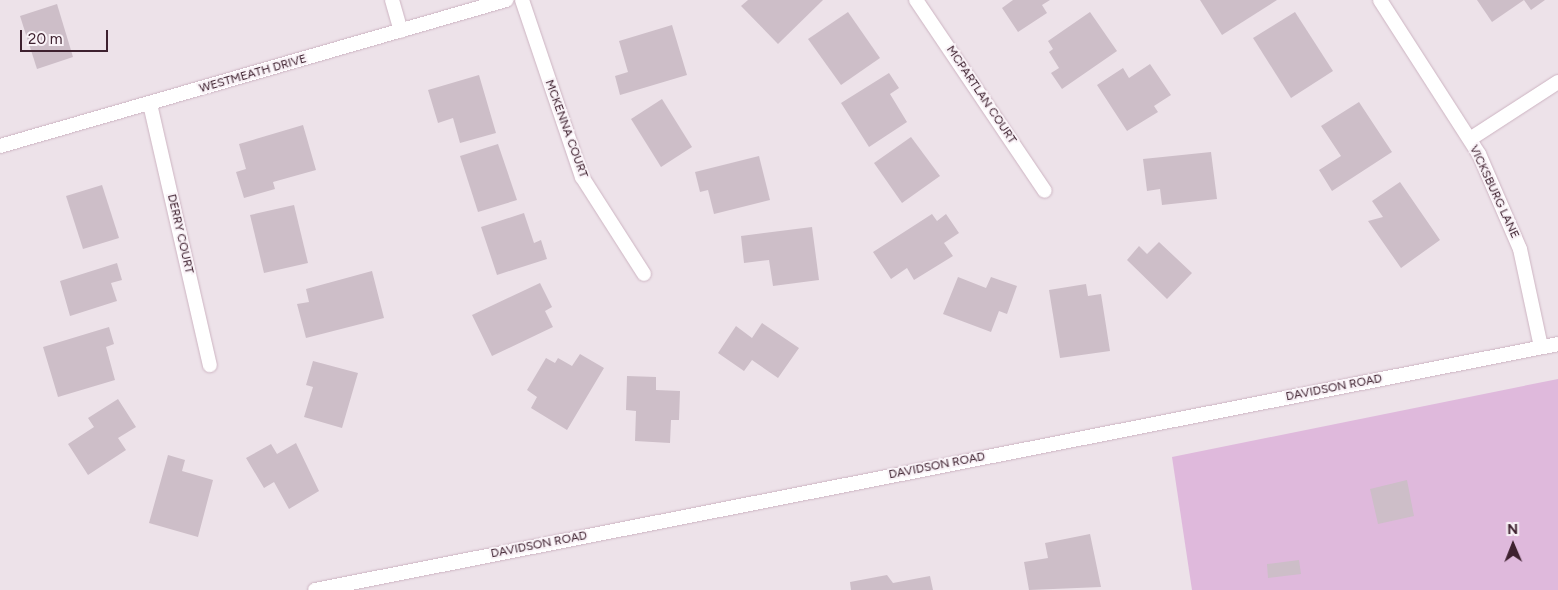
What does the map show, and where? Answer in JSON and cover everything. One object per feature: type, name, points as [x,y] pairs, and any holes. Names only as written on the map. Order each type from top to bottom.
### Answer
[{"type":"street","points":[[392,0],[401,31]]},
{"type":"street","name":"WESTMEATH DRIVE","points":[[0,146],[506,0]]},
{"type":"street","name":"MCKENNA COURT","points":[[522,0],[582,177],[644,274]]},
{"type":"street","name":"MCPARTLAN COURT","points":[[916,0],[1045,191]]},
{"type":"street","name":"VICKSBURG LANE","points":[[1380,0],[1470,140],[1520,249],[1541,347]]},
{"type":"street","points":[[1470,140],[1558,82]]},
{"type":"street","name":"DERRY COURT","points":[[150,104],[210,365]]},
{"type":"street","name":"DAVIDSON ROAD","points":[[315,590],[1558,344]]},
{"type":"shaded area","points":[[1558,379],[1558,590],[1192,590],[1172,457]]},
{"type":"building","points":[[748,0],[823,0],[778,44],[741,6]]},
{"type":"building","points":[[1013,0],[1050,0],[1042,5],[1047,13],[1018,32],[1002,8]]},
{"type":"building","points":[[1200,0],[1277,0],[1222,35]]},
{"type":"building","points":[[1477,0],[1524,0],[1492,22]]},
{"type":"building","points":[[1524,0],[1545,0],[1531,10]]},
{"type":"building","points":[[57,4],[73,57],[37,69],[20,16]]},
{"type":"building","points":[[848,12],[880,58],[841,85],[808,39]]},
{"type":"building","points":[[1090,12],[1117,51],[1062,89],[1051,73],[1059,68],[1049,52],[1053,49],[1048,41]]},
{"type":"building","points":[[1295,12],[1333,71],[1291,98],[1253,38]]},
{"type":"building","points":[[672,25],[687,75],[620,95],[615,76],[628,72],[619,41]]},
{"type":"building","points":[[1150,64],[1171,95],[1154,106],[1158,112],[1127,131],[1097,85],[1123,68],[1129,78]]},
{"type":"building","points":[[889,73],[899,88],[890,94],[907,122],[869,147],[841,103]]},
{"type":"building","points":[[479,75],[496,133],[460,143],[453,118],[438,123],[428,90]]},
{"type":"building","points":[[662,99],[692,147],[661,167],[631,119]]},
{"type":"building","points":[[1359,102],[1392,152],[1332,191],[1319,170],[1341,156],[1321,126]]},
{"type":"building","points":[[303,125],[316,170],[273,182],[275,189],[244,198],[236,172],[246,169],[239,144]]},
{"type":"building","points":[[911,137],[940,176],[902,203],[874,163]]},
{"type":"building","points":[[498,144],[517,200],[478,212],[460,156]]},
{"type":"building","points":[[1211,152],[1217,199],[1162,205],[1160,189],[1147,191],[1143,159]]},
{"type":"building","points":[[759,156],[770,200],[714,214],[708,190],[700,192],[695,172]]},
{"type":"building","points":[[1400,182],[1440,240],[1401,268],[1368,221],[1383,217],[1372,201]]},
{"type":"building","points":[[102,185],[119,238],[83,249],[66,196]]},
{"type":"building","points":[[294,205],[308,263],[264,273],[250,215]]},
{"type":"building","points":[[524,213],[534,243],[541,240],[547,259],[497,275],[481,227]]},
{"type":"building","points":[[932,214],[937,221],[946,214],[959,233],[944,243],[953,256],[914,280],[907,268],[891,279],[873,252]]},
{"type":"building","points":[[812,227],[819,280],[773,286],[769,260],[744,263],[741,236]]},
{"type":"building","points":[[1159,242],[1192,273],[1167,299],[1127,260],[1139,246],[1147,254]]},
{"type":"building","points":[[117,263],[122,280],[111,283],[117,301],[70,316],[60,281]]},
{"type":"building","points":[[372,271],[384,318],[306,338],[297,304],[309,302],[306,289]]},
{"type":"building","points":[[958,277],[986,288],[991,277],[1017,286],[1007,314],[999,311],[991,332],[943,314]]},
{"type":"building","points":[[540,283],[552,307],[545,311],[553,327],[492,356],[472,315]]},
{"type":"building","points":[[1086,284],[1088,296],[1101,294],[1110,351],[1060,358],[1049,290]]},
{"type":"building","points":[[762,323],[799,348],[778,378],[752,360],[744,371],[718,353],[736,326],[752,338]]},
{"type":"building","points":[[109,327],[114,344],[106,347],[115,380],[58,397],[43,347]]},
{"type":"building","points":[[580,354],[604,368],[567,430],[531,408],[537,397],[527,390],[546,358],[555,363],[558,358],[572,366]]},
{"type":"building","points":[[313,361],[358,373],[342,428],[304,417],[313,387],[306,385]]},
{"type":"building","points":[[627,376],[656,377],[656,390],[680,391],[679,420],[671,420],[670,443],[635,441],[636,411],[626,410]]},
{"type":"building","points":[[118,399],[136,427],[118,438],[126,450],[88,475],[68,444],[94,427],[88,418]]},
{"type":"building","points":[[296,443],[319,491],[289,509],[274,482],[264,488],[246,458],[271,444],[277,454]]},
{"type":"building","points":[[168,455],[185,460],[182,471],[213,480],[198,537],[149,523]]},
{"type":"building","points":[[1407,480],[1414,516],[1378,524],[1370,489]]},
{"type":"building","points":[[1090,534],[1101,587],[1029,590],[1024,562],[1048,558],[1045,543]]},
{"type":"building","points":[[1299,560],[1301,574],[1268,578],[1267,564]]},
{"type":"building","points":[[887,575],[893,583],[930,576],[933,590],[851,590],[850,582]]}]
